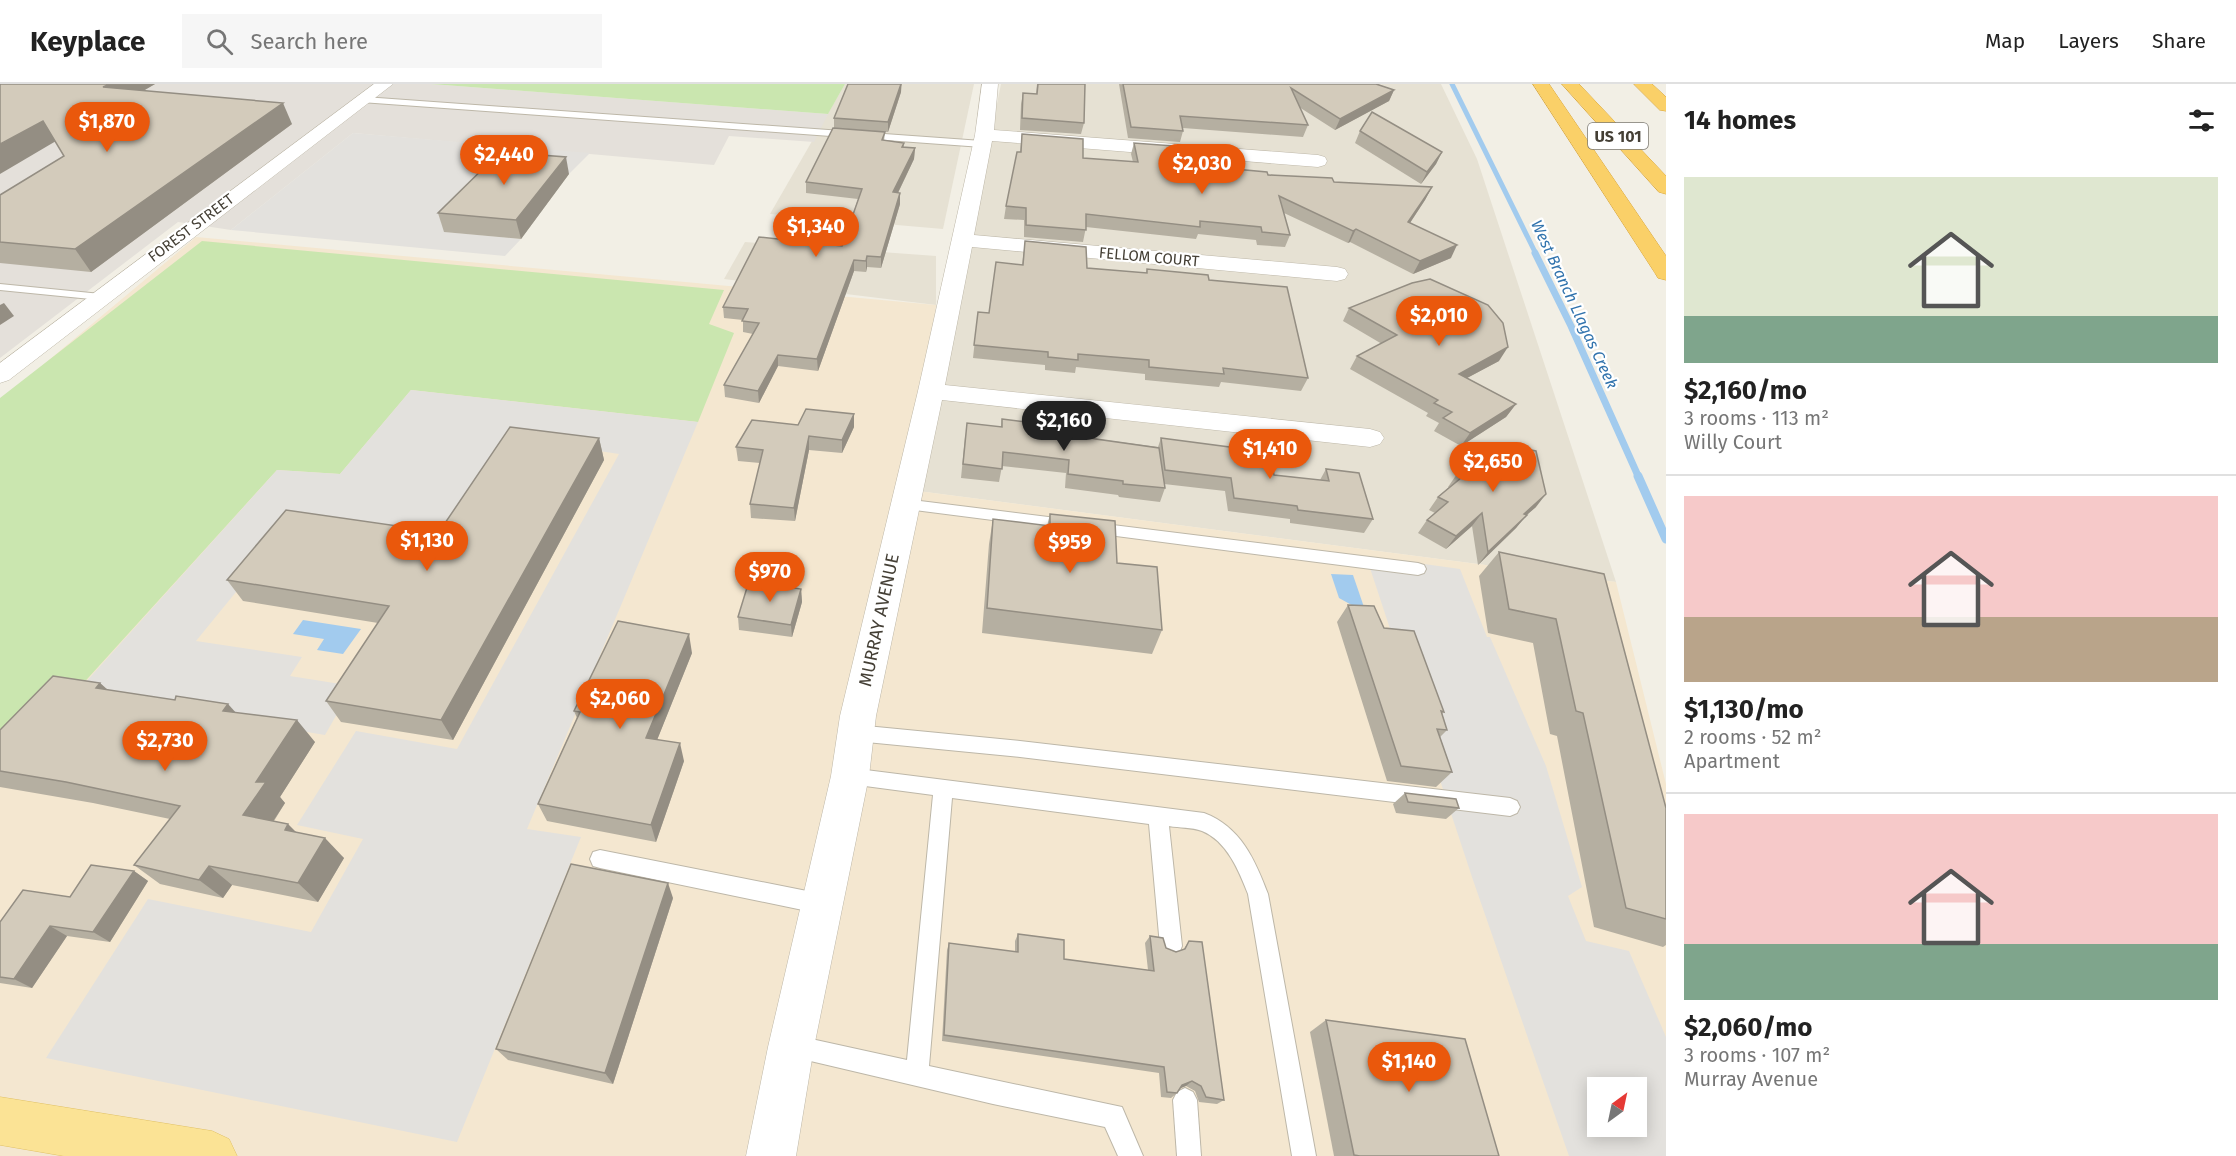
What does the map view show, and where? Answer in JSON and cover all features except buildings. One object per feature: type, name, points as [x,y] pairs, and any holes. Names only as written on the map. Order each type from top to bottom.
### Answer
[{"type":"highway","points":[[1541,84],[1666,273]]},
{"type":"highway","name":"US 101","points":[[1570,84],[1666,188]]},
{"type":"highway","name":"US 101","points":[[1642,84],[1666,106]]},
{"type":"main road","points":[[0,1121],[212,1156]]},
{"type":"street","name":"FOREST STREET","points":[[0,375],[100,297],[385,84]]},
{"type":"street","name":"MURRAY AVENUE","points":[[771,1156],[791,1047],[850,776],[856,733],[983,140],[990,84]]},
{"type":"street","points":[[983,140],[1318,161]]},
{"type":"street","name":"FELLOM COURT","points":[[960,240],[1337,274]]},
{"type":"street","points":[[931,391],[1370,438]]},
{"type":"lane","points":[[364,99],[983,140]]},
{"type":"lane","points":[[0,287],[100,297]]},
{"type":"lane","points":[[904,504],[1418,569]]},
{"type":"lane","points":[[856,733],[1020,749],[1510,807]]},
{"type":"lane","points":[[850,776],[1204,822],[1224,832],[1244,857],[1258,894],[1304,1156]]},
{"type":"lane","points":[[916,1074],[943,788]]},
{"type":"lane","points":[[1158,816],[1171,946]]},
{"type":"lane","points":[[600,859],[822,904]]},
{"type":"lane","points":[[791,1047],[867,1062],[1072,1110],[1113,1116],[1131,1156]]},
{"type":"lane","points":[[1185,1100],[1190,1156]]},
{"type":"shaded area","points":[[0,84],[431,84],[828,114],[814,142],[729,136],[714,165],[353,133],[231,230],[178,222],[0,358]]},
{"type":"shaded area","points":[[845,84],[974,84],[943,229],[770,214]]},
{"type":"shaded area","points":[[1001,84],[1441,84],[1477,159],[1616,582],[918,491]]},
{"type":"shaded area","points":[[353,133],[590,153],[569,174],[505,169],[445,232],[521,239],[505,256],[231,230]]},
{"type":"shaded area","points":[[196,237],[936,305],[918,491],[1616,582],[1666,784],[1666,1156],[0,1156],[0,401]]},
{"type":"shaded area","points":[[745,242],[936,256],[936,305],[724,279]]},
{"type":"shaded area","points":[[411,390],[698,422],[527,829],[581,837],[457,1142],[46,1058],[148,899],[311,932],[363,839],[297,825],[356,731],[457,749],[619,454],[508,437],[442,538],[299,515],[196,641],[302,657],[290,676],[353,686],[325,735],[75,694],[277,470],[340,474]]},
{"type":"shaded area","points":[[1366,556],[1460,569],[1487,637],[1490,637],[1546,766],[1582,887],[1568,896],[1586,941],[1629,951],[1666,1037],[1666,1156],[1569,1156],[1473,880]]},
{"type":"green space","points":[[431,84],[845,84],[828,114]]},
{"type":"green space","points":[[202,241],[724,290],[709,324],[734,333],[698,422],[411,390],[340,474],[277,470],[0,775],[0,398]]},
{"type":"water","points":[[1331,574],[1353,575],[1366,613],[1339,598]]},
{"type":"water","points":[[303,620],[361,629],[343,654],[317,650],[324,639],[293,634]]},
{"type":"waterway","name":"West Branch Llagas Creek","points":[[1452,84],[1536,254]]},
{"type":"waterway","name":"West Branch Llagas Creek","points":[[1535,253],[1571,326],[1639,478]]},
{"type":"waterway","name":"West Branch Llagas Creek","points":[[1638,476],[1666,539]]}]
